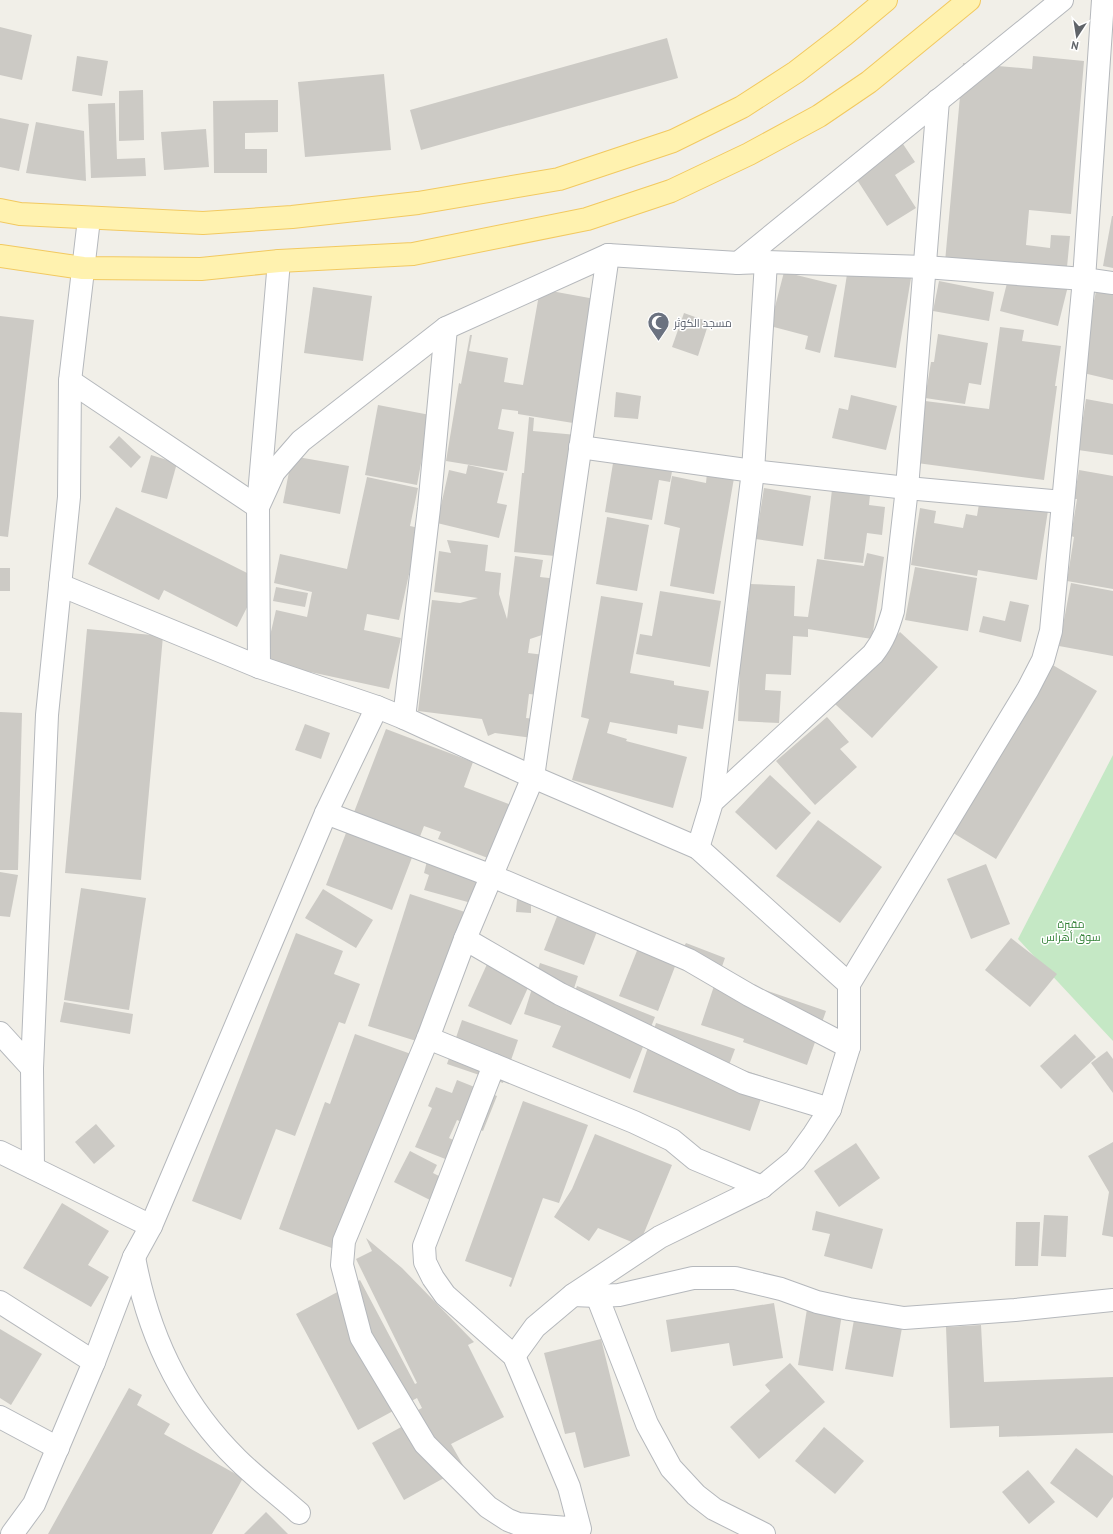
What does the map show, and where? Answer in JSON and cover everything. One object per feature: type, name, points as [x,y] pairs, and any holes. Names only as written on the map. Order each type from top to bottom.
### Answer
[{"type":"main road","points":[[0,210],[20,214],[89,219],[203,223],[292,217],[418,203],[559,179],[673,141],[742,107],[796,72],[886,0]]},
{"type":"main road","points":[[0,256],[83,268],[200,269],[280,261],[413,254],[587,219],[671,191],[749,154],[819,116],[869,82],[969,0]]},
{"type":"street","points":[[738,263],[1062,0]]},
{"type":"street","points":[[514,1356],[535,1327],[573,1295],[660,1237],[762,1187],[795,1160],[830,1108],[849,1047],[849,984],[1028,689],[1043,660],[1051,631],[1084,279],[1103,0]]},
{"type":"street","points":[[712,802],[873,654],[882,642],[893,611],[907,488],[926,267],[938,100]]},
{"type":"street","points":[[33,1168],[32,1068],[47,715],[69,497],[70,381],[89,219]]},
{"type":"street","points":[[258,507],[274,472],[301,442],[446,328],[608,255],[738,263],[766,262],[926,267],[1084,279],[1113,283]]},
{"type":"street","points":[[494,1065],[424,1246],[425,1262],[433,1278],[445,1295],[514,1356],[569,1487],[581,1532],[518,1524],[488,1507],[425,1444],[361,1337],[342,1264],[344,1241],[428,1038],[465,939],[533,777],[608,255]]},
{"type":"street","points":[[259,667],[258,507],[280,261]]},
{"type":"street","points":[[698,848],[712,802],[753,471],[766,262]]},
{"type":"street","points":[[404,718],[429,508],[446,328]]},
{"type":"street","points":[[70,381],[258,507]]},
{"type":"street","points":[[580,447],[753,471],[907,488],[1063,502]]},
{"type":"street","points":[[60,585],[259,667],[404,718],[533,777],[698,848],[849,984]]},
{"type":"street","points":[[12,1534],[34,1504],[94,1362],[134,1257],[151,1226],[326,813],[376,707]]},
{"type":"street","points":[[326,813],[492,876],[689,960],[749,995],[849,1047]]},
{"type":"street","points":[[465,939],[560,994],[744,1083],[830,1108]]},
{"type":"street","points":[[0,1033],[32,1068]]},
{"type":"street","points":[[428,1038],[634,1122],[672,1140],[695,1159],[762,1187]]},
{"type":"street","points":[[0,1152],[151,1226]]},
{"type":"street","points":[[134,1257],[142,1297],[160,1346],[176,1380],[199,1416],[237,1459],[299,1513]]},
{"type":"street","points":[[573,1295],[619,1295],[693,1278],[735,1278],[781,1289],[817,1302],[842,1308],[904,1318],[1015,1310],[1113,1300]]},
{"type":"street","points":[[597,1296],[647,1424],[671,1468],[696,1495],[714,1509],[764,1534]]},
{"type":"street","points":[[0,1302],[94,1362]]},
{"type":"street","points":[[0,1417],[58,1448]]},
{"type":"green space","name":"مقبرة سوق أهراس","points":[[1113,755],[1113,1041],[1018,939]]},
{"type":"building","points":[[0,27],[32,35],[22,80],[0,75]]},
{"type":"building","points":[[667,38],[678,78],[421,150],[410,110]]},
{"type":"building","points":[[77,56],[108,61],[102,96],[72,91]]},
{"type":"building","points":[[1033,56],[1084,61],[1071,214],[1029,210],[1026,245],[1050,248],[1051,235],[1070,236],[1067,267],[981,260],[980,265],[945,262],[963,63],[1032,69]]},
{"type":"building","points":[[384,74],[391,150],[305,157],[298,82]]},
{"type":"building","points":[[143,90],[144,140],[119,141],[119,91]]},
{"type":"building","points":[[278,100],[278,132],[245,133],[245,149],[267,149],[267,173],[214,173],[213,101]]},
{"type":"building","points":[[115,103],[117,159],[145,158],[146,176],[91,178],[88,104]]},
{"type":"building","points":[[0,118],[29,124],[19,171],[0,167]]},
{"type":"building","points":[[36,122],[84,131],[86,181],[26,173]]},
{"type":"building","points":[[206,129],[209,167],[164,170],[161,132]]},
{"type":"building","points":[[899,138],[915,162],[895,175],[916,208],[887,226],[850,169]]},
{"type":"building","points":[[1113,216],[1113,268],[1103,266]]},
{"type":"building","points":[[848,268],[911,278],[896,368],[834,357]]},
{"type":"building","points":[[1010,271],[1068,286],[1058,326],[1000,311]]},
{"type":"building","points":[[784,272],[837,285],[820,353],[805,349],[808,336],[770,326]]},
{"type":"building","points":[[939,281],[994,292],[989,321],[933,311]]},
{"type":"building","points":[[1098,282],[1113,286],[1113,380],[1079,372]]},
{"type":"building","points":[[313,287],[372,296],[363,361],[304,353]]},
{"type":"building","points":[[540,289],[595,299],[573,423],[518,414],[518,411],[502,409],[498,429],[514,432],[507,471],[446,461],[459,383],[461,384],[470,335],[472,335],[469,351],[508,358],[504,382],[523,385]]},
{"type":"building","points":[[684,313],[709,322],[698,356],[672,347]]},
{"type":"building","points":[[0,316],[34,320],[8,537],[0,536]]},
{"type":"building","points":[[1000,327],[1024,330],[1022,341],[1061,346],[1044,480],[917,463],[925,401],[989,409]]},
{"type":"building","points":[[938,334],[988,343],[981,385],[969,383],[965,404],[925,398],[931,362],[934,362]]},
{"type":"building","points":[[616,392],[641,396],[638,419],[614,417]]},
{"type":"building","points":[[851,395],[897,406],[886,450],[832,438],[839,408],[848,410]]},
{"type":"building","points":[[1086,399],[1113,404],[1113,455],[1078,450]]},
{"type":"building","points":[[378,405],[430,415],[417,485],[365,475]]},
{"type":"building","points":[[529,417],[534,418],[533,431],[577,435],[565,557],[514,552],[522,473],[524,473]]},
{"type":"building","points":[[119,436],[141,457],[131,468],[109,447]]},
{"type":"building","points":[[615,451],[674,461],[670,482],[659,480],[652,520],[605,512]]},
{"type":"building","points":[[151,455],[177,463],[167,499],[141,492]]},
{"type":"building","points":[[292,456],[349,466],[340,514],[283,503]]},
{"type":"building","points":[[468,465],[504,473],[497,503],[507,505],[499,538],[437,523],[449,470],[466,474]]},
{"type":"building","points":[[1079,470],[1113,476],[1113,589],[1067,581],[1074,537],[1071,536],[1077,499],[1074,499]]},
{"type":"building","points":[[707,473],[734,478],[714,594],[670,586],[680,528],[664,524],[672,476],[706,483]]},
{"type":"building","points":[[367,477],[418,488],[410,526],[419,528],[399,620],[367,614],[364,630],[401,638],[389,689],[264,662],[276,610],[307,617],[312,592],[274,583],[280,554],[347,569]]},
{"type":"building","points":[[833,481],[871,485],[869,505],[885,507],[882,535],[867,533],[863,563],[824,559]]},
{"type":"building","points":[[764,488],[811,496],[803,546],[756,539]]},
{"type":"building","points":[[980,498],[1050,498],[1037,580],[978,570],[977,576],[911,565],[920,508],[936,511],[934,523],[963,528],[966,514],[977,516]]},
{"type":"building","points":[[116,507],[261,580],[237,627],[164,590],[159,600],[88,564]]},
{"type":"building","points":[[607,517],[649,525],[637,591],[596,584]]},
{"type":"building","points":[[447,540],[488,545],[485,571],[501,573],[499,594],[507,619],[515,556],[543,560],[540,577],[567,580],[560,629],[530,639],[528,653],[553,656],[548,696],[529,694],[526,718],[543,720],[540,739],[495,733],[488,736],[482,719],[418,711],[432,600],[460,603],[478,598],[434,592],[439,551],[451,553]]},
{"type":"building","points":[[867,553],[884,557],[872,639],[808,629],[808,637],[793,636],[791,675],[766,674],[765,690],[781,691],[779,723],[738,721],[742,610],[748,611],[750,584],[795,586],[794,616],[808,617],[817,559],[864,566]]},
{"type":"building","points":[[915,567],[977,578],[968,631],[905,620]]},
{"type":"building","points":[[0,568],[10,568],[10,591],[0,591]]},
{"type":"building","points":[[1071,583],[1113,591],[1113,656],[1059,646]]},
{"type":"building","points":[[276,587],[308,593],[305,607],[273,601]]},
{"type":"building","points":[[660,591],[721,601],[710,667],[636,654],[640,634],[652,636]]},
{"type":"building","points":[[601,596],[643,603],[630,673],[674,681],[674,685],[709,691],[703,729],[678,725],[677,734],[610,722],[607,733],[627,739],[626,741],[687,757],[673,808],[572,780],[589,719],[581,717]]},
{"type":"building","points":[[1010,601],[1029,605],[1021,642],[979,632],[983,616],[1005,621]]},
{"type":"building","points":[[87,629],[163,636],[141,880],[65,873]]},
{"type":"building","points":[[900,632],[938,667],[872,738],[835,704]]},
{"type":"building","points":[[1051,664],[1097,691],[996,859],[950,831]]},
{"type":"building","points":[[0,712],[22,713],[18,870],[0,870]]},
{"type":"building","points":[[827,717],[849,742],[840,749],[857,767],[815,805],[776,761]]},
{"type":"building","points":[[305,724],[330,733],[321,759],[295,750]]},
{"type":"building","points":[[386,729],[473,762],[464,787],[514,806],[493,860],[438,839],[441,832],[424,826],[392,910],[326,885]]},
{"type":"building","points":[[770,775],[811,813],[776,850],[735,812]]},
{"type":"building","points":[[818,820],[882,867],[840,923],[776,876]]},
{"type":"building","points":[[429,853],[485,868],[475,904],[424,890],[429,875],[424,873]]},
{"type":"building","points":[[986,864],[1010,924],[971,939],[947,879]]},
{"type":"building","points":[[0,872],[18,875],[10,917],[0,916]]},
{"type":"building","points":[[81,888],[146,898],[129,1010],[64,1000]]},
{"type":"building","points":[[323,889],[373,920],[356,948],[305,918]]},
{"type":"building","points":[[410,894],[468,913],[426,1044],[368,1026]]},
{"type":"building","points":[[517,899],[531,900],[531,913],[516,912]]},
{"type":"building","points":[[563,901],[603,916],[584,965],[544,950]]},
{"type":"building","points":[[296,933],[343,951],[334,974],[360,984],[345,1024],[339,1022],[295,1136],[276,1129],[241,1220],[192,1201]]},
{"type":"building","points":[[644,933],[683,948],[686,943],[725,958],[720,972],[679,956],[658,1011],[619,996]]},
{"type":"building","points":[[1011,938],[1057,974],[1030,1007],[985,970]]},
{"type":"building","points":[[493,951],[536,970],[511,1025],[468,1006]]},
{"type":"building","points":[[540,963],[578,976],[566,1013],[577,986],[655,1017],[630,1079],[552,1047],[561,1026],[524,1014]]},
{"type":"building","points":[[718,974],[826,1011],[807,1065],[743,1042],[744,1039],[701,1025]]},
{"type":"building","points":[[64,1002],[133,1014],[130,1034],[60,1022]]},
{"type":"building","points":[[462,1020],[518,1040],[503,1083],[447,1064]]},
{"type":"building","points":[[656,1023],[735,1049],[729,1065],[768,1078],[750,1131],[633,1092]]},
{"type":"building","points":[[355,1034],[411,1054],[340,1251],[279,1229],[325,1102],[330,1104]]},
{"type":"building","points":[[1075,1034],[1096,1057],[1061,1089],[1040,1066]]},
{"type":"building","points":[[1107,1051],[1113,1059],[1113,1093],[1091,1063]]},
{"type":"building","points":[[457,1080],[497,1096],[483,1131],[457,1120],[449,1138],[471,1148],[463,1166],[415,1147],[432,1108],[428,1106],[436,1087],[452,1093]]},
{"type":"building","points":[[523,1101],[588,1125],[559,1203],[543,1198],[511,1287],[509,1286],[512,1278],[465,1261]]},
{"type":"building","points":[[96,1124],[115,1146],[94,1164],[75,1142]]},
{"type":"building","points":[[595,1134],[672,1165],[639,1245],[598,1228],[589,1241],[554,1217],[572,1189]]},
{"type":"building","points":[[1113,1142],[1113,1237],[1102,1235],[1109,1192],[1088,1156]]},
{"type":"building","points":[[856,1143],[880,1178],[839,1207],[814,1171]]},
{"type":"building","points":[[410,1151],[437,1165],[433,1173],[459,1186],[448,1209],[394,1182]]},
{"type":"building","points":[[62,1203],[109,1231],[88,1265],[109,1277],[91,1307],[23,1268]]},
{"type":"building","points":[[816,1211],[883,1229],[872,1269],[824,1256],[830,1234],[812,1230]]},
{"type":"building","points":[[1044,1215],[1068,1216],[1066,1257],[1041,1256]]},
{"type":"building","points":[[1016,1222],[1040,1222],[1038,1266],[1015,1266]]},
{"type":"building","points":[[366,1238],[402,1268],[474,1342],[468,1345],[504,1417],[451,1444],[464,1467],[404,1500],[372,1443],[414,1420],[416,1411],[422,1408],[417,1398],[358,1430],[296,1314],[360,1280],[415,1384],[417,1383],[356,1259],[372,1251]]},
{"type":"building","points":[[774,1303],[783,1358],[733,1366],[729,1343],[671,1352],[666,1320]]},
{"type":"building","points":[[807,1309],[842,1314],[833,1371],[798,1365]]},
{"type":"building","points":[[854,1320],[902,1328],[893,1377],[845,1369]]},
{"type":"building","points":[[981,1325],[984,1382],[1113,1377],[1113,1433],[999,1437],[999,1426],[950,1428],[946,1327]]},
{"type":"building","points":[[0,1329],[42,1354],[11,1405],[0,1398]]},
{"type":"building","points":[[601,1339],[630,1456],[584,1468],[575,1432],[565,1434],[544,1353]]},
{"type":"building","points":[[790,1363],[825,1402],[759,1459],[730,1427],[770,1391],[765,1385]]},
{"type":"building","points":[[129,1388],[142,1395],[137,1405],[170,1424],[164,1434],[243,1478],[212,1534],[48,1534]]},
{"type":"building","points":[[824,1427],[864,1461],[835,1494],[795,1461]]},
{"type":"building","points":[[1076,1448],[1113,1476],[1113,1497],[1097,1518],[1050,1483]]},
{"type":"building","points":[[1028,1470],[1055,1502],[1029,1524],[1002,1492]]},
{"type":"building","points":[[266,1512],[288,1534],[244,1534]]},
{"type":"place","name":"مسجد الكوثر","points":[[659,342]]}]
